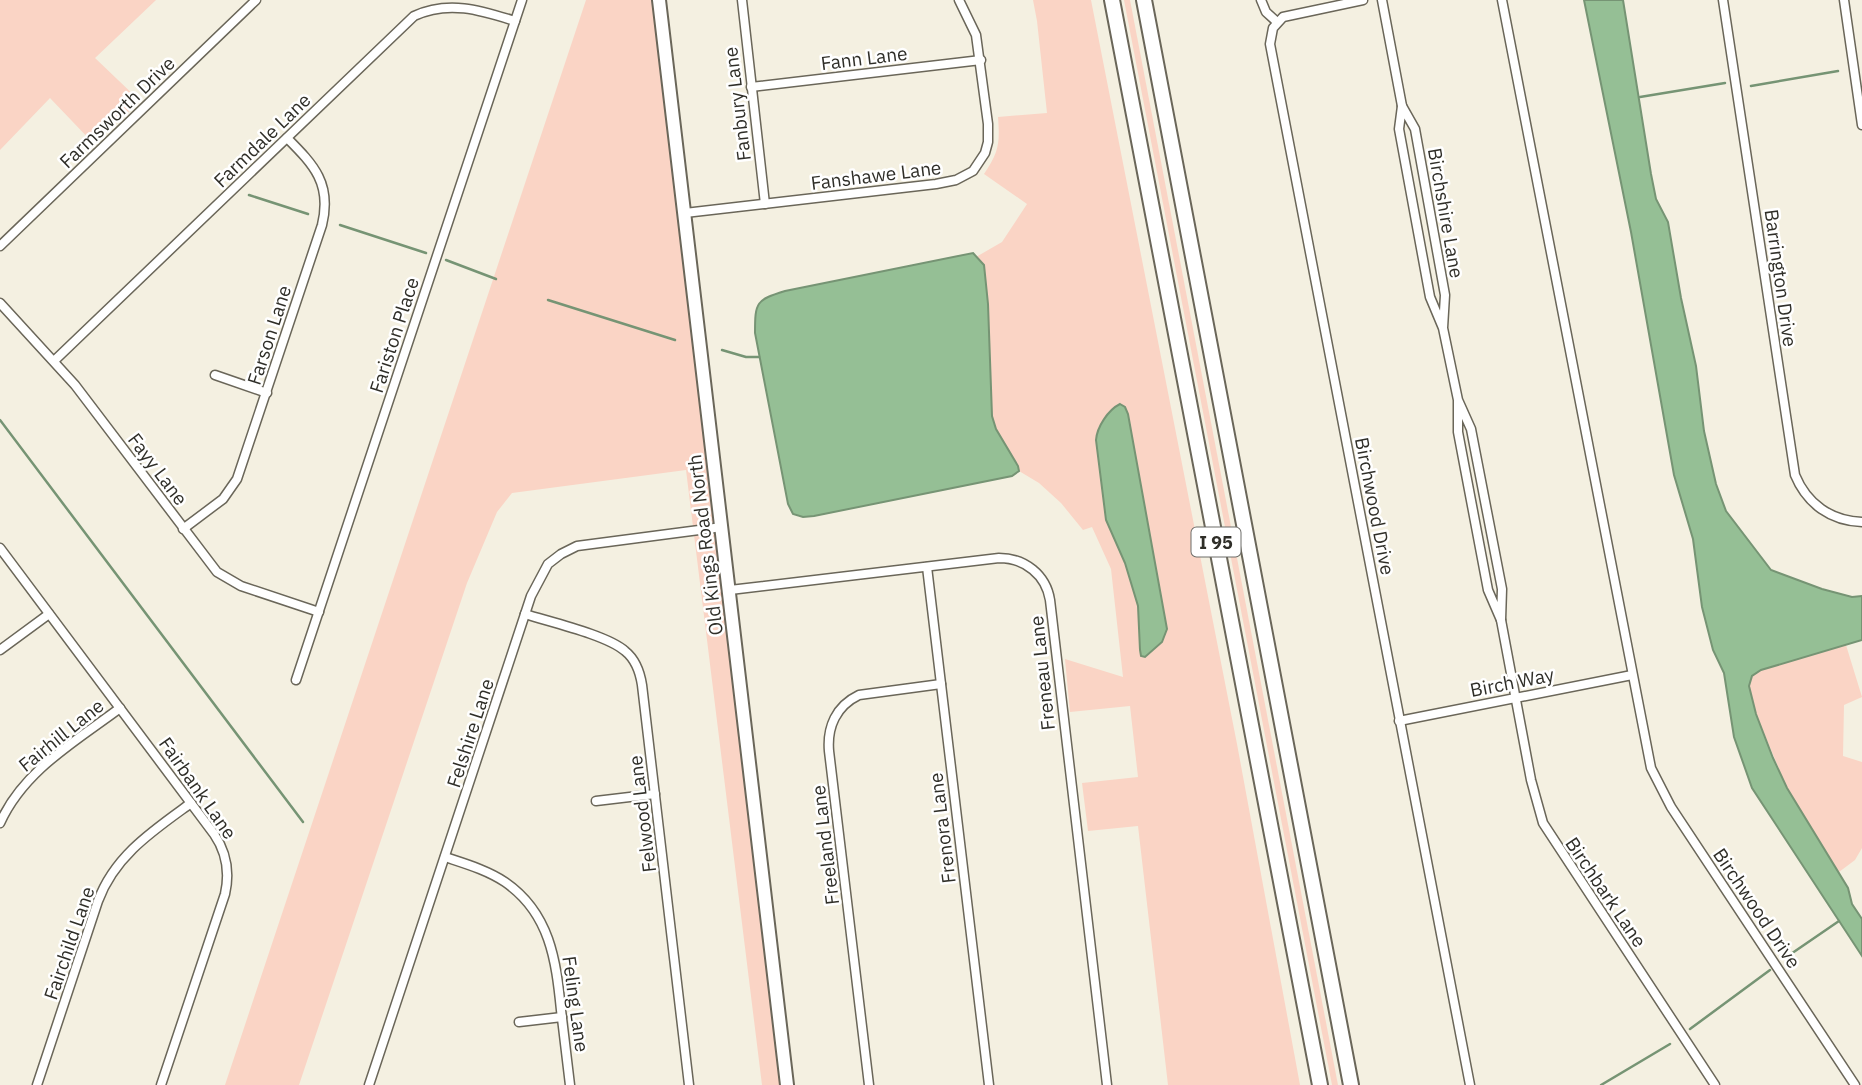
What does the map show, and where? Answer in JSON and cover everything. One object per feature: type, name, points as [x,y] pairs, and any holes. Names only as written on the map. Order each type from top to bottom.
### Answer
[{"type":"highway","name":"I 95","points":[[1112,0],[1320,1085]]},
{"type":"highway","name":"I 95","points":[[1144,0],[1351,1085]]},
{"type":"street","name":"Farmsworth Drive","points":[[0,246],[256,0]]},
{"type":"street","name":"Fariston Place","points":[[296,680],[522,0]]},
{"type":"street","name":"Old Kings Road North","points":[[659,0],[787,1085]]},
{"type":"street","name":"Fanbury Lane","points":[[742,0],[765,204]]},
{"type":"street","name":"Fanshawe Lane","points":[[685,213],[936,184],[968,175],[982,159],[988,142],[988,124],[975,30],[959,0]]},
{"type":"street","points":[[1261,0],[1266,12],[1277,22],[1295,13],[1363,0]]},
{"type":"street","name":"Birchshire Lane","points":[[1382,0],[1402,106],[1399,129],[1430,297],[1443,328],[1458,400],[1458,432],[1488,590],[1501,620],[1516,697]]},
{"type":"street","name":"Birchwood Drive","points":[[1503,0],[1647,758],[1655,780],[1855,1085]]},
{"type":"street","name":"Barrington Drive","points":[[1723,0],[1795,475],[1805,494],[1819,509],[1839,518],[1862,522]]},
{"type":"street","points":[[1844,0],[1862,125]]},
{"type":"street","name":"Farmdale Lane","points":[[55,360],[401,27],[424,10],[460,4],[515,21]]},
{"type":"street","name":"Birchwood Drive","points":[[1277,22],[1270,36],[1270,48],[1470,1085]]},
{"type":"street","name":"Fann Lane","points":[[751,87],[981,60]]},
{"type":"street","name":"Birchshire Lane","points":[[1402,106],[1415,129],[1445,295],[1443,328]]},
{"type":"street","name":"Farson Lane","points":[[183,529],[223,499],[234,485],[267,393],[325,211],[324,190],[319,176],[306,157],[287,138]]},
{"type":"street","name":"Fayy Lane","points":[[0,303],[55,360],[213,568],[226,579],[248,589],[319,612]]},
{"type":"street","points":[[215,375],[267,393]]},
{"type":"street","name":"Birchshire Lane","points":[[1458,400],[1474,442],[1502,589],[1501,620]]},
{"type":"street","name":"Felshire Lane","points":[[369,1085],[525,614],[534,588],[546,568],[555,558],[588,543],[722,527]]},
{"type":"street","name":"Fairbank Lane","points":[[0,548],[191,803],[221,845],[227,863],[227,883],[161,1085]]},
{"type":"street","name":"Freneau Lane","points":[[730,590],[992,558],[1013,559],[1035,571],[1048,589],[1107,1085]]},
{"type":"street","name":"Frenora Lane","points":[[927,566],[989,1085]]},
{"type":"street","points":[[0,650],[49,614]]},
{"type":"street","name":"Felwood Lane","points":[[525,614],[615,644],[633,659],[642,685],[690,1085]]},
{"type":"street","name":"Birch Way","points":[[1399,721],[1632,675]]},
{"type":"street","name":"Freeland Lane","points":[[869,1085],[829,732],[839,710],[859,695],[941,684]]},
{"type":"street","name":"Birchbark Lane","points":[[1516,697],[1533,791],[1548,832],[1715,1085]]},
{"type":"street","name":"Fairhill Lane","points":[[0,823],[12,801],[36,772],[120,708]]},
{"type":"street","points":[[596,801],[655,794]]},
{"type":"street","name":"Fairchild Lane","points":[[37,1085],[98,901],[108,879],[139,842],[191,803]]},
{"type":"street","name":"Feling Lane","points":[[445,857],[495,876],[519,894],[543,925],[553,951],[570,1085]]},
{"type":"street","points":[[519,1022],[562,1017]]},
{"type":"shaded area","points":[[0,0],[156,0],[95,58],[140,101],[94,144],[50,98],[0,150]]},
{"type":"shaded area","points":[[586,0],[655,0],[782,1085],[762,1085],[686,470],[512,493],[497,512],[467,583],[299,1085],[225,1085]]},
{"type":"shaded area","points":[[1033,0],[1091,0],[1237,744],[1300,1085],[1168,1085],[1138,826],[1088,831],[1082,783],[1138,777],[1130,706],[1070,712],[1065,659],[1123,677],[1111,569],[1092,527],[1083,530],[1061,503],[1039,483],[1019,471],[996,429],[992,416],[984,265],[976,257],[1002,242],[1027,204],[984,174],[997,147],[998,117],[1047,113]]},
{"type":"shaded area","points":[[1124,0],[1130,0],[1338,1085],[1332,1085]]},
{"type":"shaded area","points":[[1584,0],[1623,0],[1656,199],[1668,222],[1696,366],[1704,431],[1716,484],[1726,511],[1771,570],[1822,589],[1852,597],[1862,596],[1862,640],[1761,670],[1752,676],[1749,686],[1756,714],[1787,788],[1848,888],[1852,904],[1862,919],[1862,956],[1752,788],[1734,737],[1724,673],[1713,650],[1702,607],[1693,539],[1674,475],[1631,232]]},
{"type":"shaded area","points":[[973,253],[984,265],[992,416],[996,429],[1019,471],[1012,476],[814,516],[793,514],[788,504],[755,333],[759,304],[768,297],[785,291]]},
{"type":"shaded area","points":[[1120,404],[1128,414],[1167,629],[1162,642],[1145,657],[1141,656],[1140,650],[1138,606],[1125,563],[1106,520],[1096,440],[1104,419]]},
{"type":"shaded area","points":[[1846,645],[1862,697],[1844,705],[1843,756],[1862,762],[1862,848],[1855,860],[1839,872],[1787,788],[1756,714],[1749,686],[1752,676],[1761,670]]},
{"type":"waterway","points":[[1751,86],[1838,71]]},
{"type":"waterway","points":[[1640,97],[1725,83]]},
{"type":"waterway","points":[[249,195],[308,214]]},
{"type":"waterway","points":[[340,225],[426,253]]},
{"type":"waterway","points":[[446,260],[496,279]]},
{"type":"waterway","points":[[548,300],[675,340]]},
{"type":"waterway","points":[[722,350],[746,357],[759,357]]},
{"type":"waterway","points":[[0,420],[303,822]]},
{"type":"waterway","points":[[1785,958],[1839,921]]},
{"type":"waterway","points":[[1690,1029],[1770,970]]},
{"type":"waterway","points":[[1601,1085],[1670,1044]]}]
